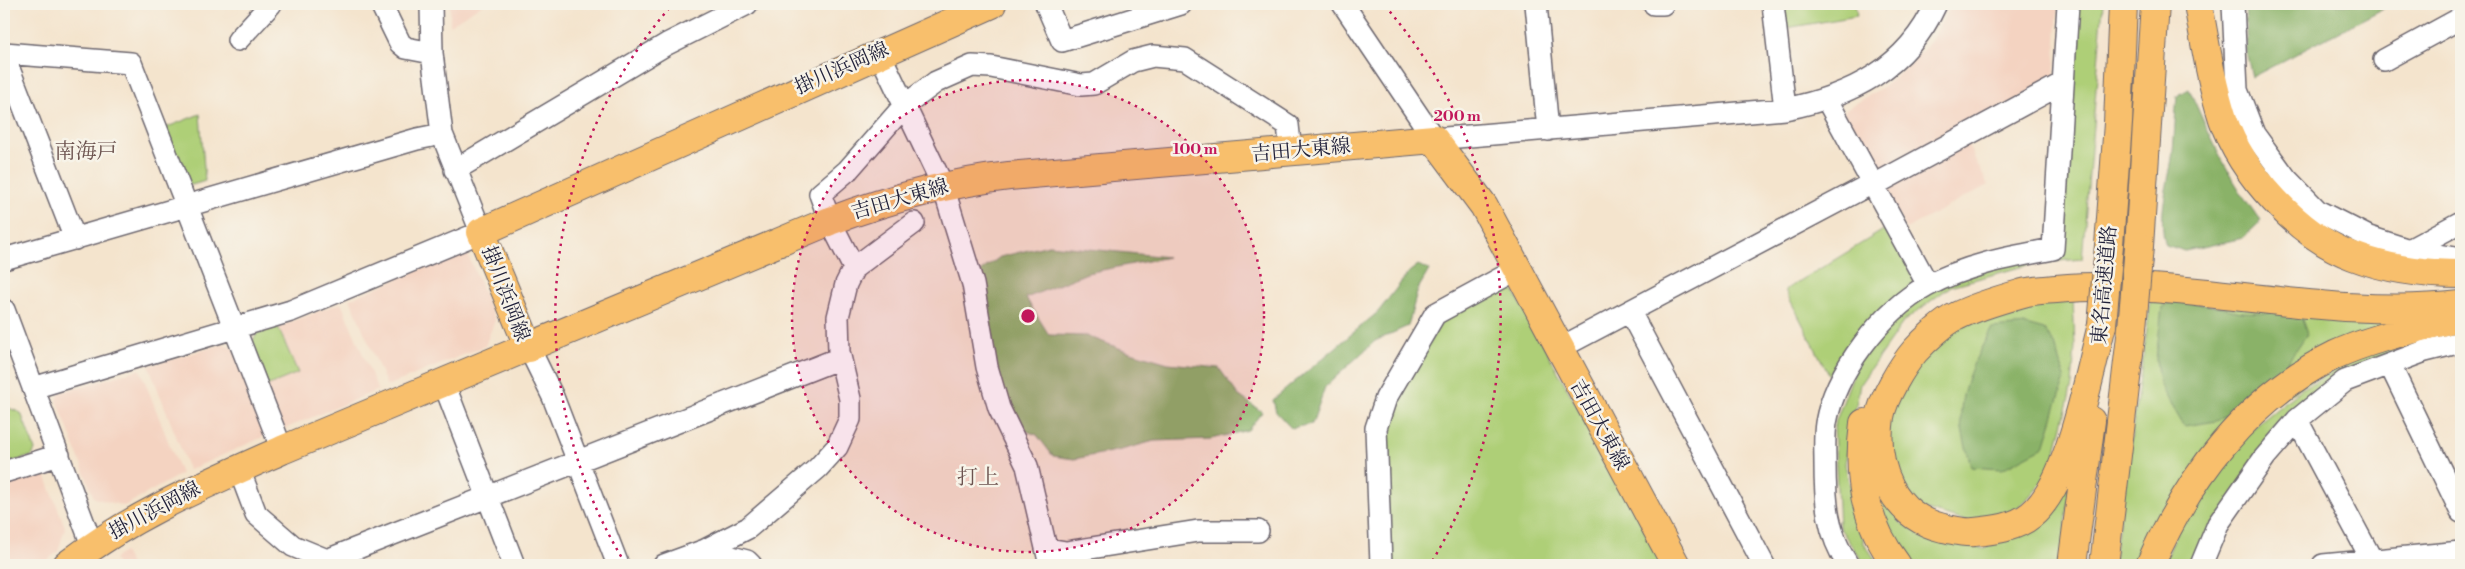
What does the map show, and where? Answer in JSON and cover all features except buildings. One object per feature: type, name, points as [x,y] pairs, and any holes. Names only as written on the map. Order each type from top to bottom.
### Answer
[{"type":"main road","name":"掛川浜岡線","points":[[67,565],[92,545],[193,490],[442,381],[529,348],[481,232],[879,52],[992,4]]},
{"type":"main road","name":"東名高速道路","points":[[2072,565],[2102,325],[2118,124],[2123,4]]},
{"type":"main road","name":"東名高速道路","points":[[2104,565],[2132,328],[2155,4]]},
{"type":"main road","points":[[2198,4],[2211,74],[2224,121],[2246,166],[2275,203],[2312,234],[2352,256],[2401,269],[2461,274]]},
{"type":"main road","name":"吉田大東線","points":[[529,348],[830,221],[876,204],[943,186],[1009,176],[1434,139],[1484,206],[1558,349],[1676,565]]},
{"type":"main road","points":[[1897,565],[1885,549],[1870,519],[1862,480],[1861,443],[1867,402],[1880,370],[1913,327],[1943,306],[1976,290],[2020,276],[2078,269],[2127,269],[2358,292],[2406,294],[2461,290]]},
{"type":"main road","points":[[2102,325],[2066,460],[2051,492],[2030,516],[2001,529],[1965,533],[1934,526],[1916,518],[1901,507],[1885,477],[1879,450],[1880,416],[1891,387],[1914,352],[1954,316],[2025,293],[2076,287],[2120,286],[2157,287],[2371,308],[2426,309],[2461,305]]},
{"type":"main road","points":[[2150,565],[2162,537],[2186,495],[2213,455],[2248,416],[2285,386],[2335,355],[2461,316]]},
{"type":"street","points":[[238,40],[271,4]]},
{"type":"street","points":[[381,4],[400,43],[406,48],[432,54]]},
{"type":"street","points":[[34,388],[291,311],[481,232],[442,134],[432,54],[431,4]]},
{"type":"street","points":[[455,170],[667,44],[747,4]]},
{"type":"street","points":[[1046,4],[1062,42],[1181,4]]},
{"type":"street","points":[[1343,4],[1434,139],[1785,109],[1828,100],[1862,84],[1893,62],[1920,31],[1936,4]]},
{"type":"street","points":[[1536,4],[1548,130]]},
{"type":"street","points":[[1654,4],[1664,4]]},
{"type":"street","points":[[1773,4],[1785,109]]},
{"type":"street","points":[[1839,562],[1825,502],[1826,423],[1832,400],[1852,358],[1884,321],[1913,294],[1928,285],[1962,271],[2010,256],[2053,249],[2068,4]]},
{"type":"street","points":[[2233,4],[2238,90],[2254,134],[2286,178],[2318,211],[2369,237],[2409,250],[2461,258]]},
{"type":"street","points":[[2384,60],[2461,18]]},
{"type":"street","points":[[879,52],[943,186],[973,284],[989,374],[999,408],[1027,466],[1049,557],[1066,552],[1198,531],[1258,531]]},
{"type":"street","points":[[75,238],[4,55],[131,63],[282,450]]},
{"type":"street","points":[[854,268],[830,221],[820,194],[848,170],[904,106],[936,82],[972,66],[991,67],[1081,85],[1094,84],[1133,61],[1153,56],[1185,60],[1288,125],[1291,152]]},
{"type":"street","points":[[1558,349],[1865,187],[1874,185],[2063,83]]},
{"type":"street","points":[[1828,100],[1928,285]]},
{"type":"street","points":[[4,258],[417,139],[442,134]]},
{"type":"street","points":[[2409,250],[2461,222]]},
{"type":"street","points":[[664,565],[705,550],[748,528],[818,468],[837,447],[850,419],[850,400],[840,358],[838,317],[846,284],[854,268],[914,223]]},
{"type":"street","points":[[1381,565],[1376,428],[1386,398],[1434,314],[1516,270]]},
{"type":"street","points":[[4,310],[8,331],[34,388],[92,545]]},
{"type":"street","points":[[1630,312],[1764,565]]},
{"type":"street","points":[[2201,565],[2218,524],[2265,457],[2297,420],[2345,381],[2426,351],[2461,342]]},
{"type":"street","points":[[529,348],[550,391],[618,565]]},
{"type":"street","points":[[239,469],[256,514],[294,546],[329,562],[487,497],[840,358]]},
{"type":"street","points":[[2390,365],[2461,512]]},
{"type":"street","points":[[442,381],[514,565]]},
{"type":"street","points":[[2297,420],[2373,562]]},
{"type":"street","points":[[4,472],[59,454]]},
{"type":"street","points":[[705,550],[747,561],[751,565]]},
{"type":"street","points":[[2322,565],[2373,562],[2461,552]]},
{"type":"shaded area","points":[[450,4],[483,4],[450,25]]},
{"type":"shaded area","points":[[1952,4],[2058,4],[2054,78],[1881,174],[1874,172],[1843,116],[1846,109],[1882,88],[1910,65],[1930,42]]},
{"type":"shaded area","points":[[1967,143],[1988,185],[1906,229],[1887,193],[1889,185]]},
{"type":"shaded area","points":[[461,252],[468,255],[495,320],[485,346],[387,386],[350,299]]},
{"type":"shaded area","points":[[341,303],[378,390],[286,428],[279,426],[264,387],[298,373],[278,327]]},
{"type":"shaded area","points":[[224,344],[234,349],[266,431],[263,437],[189,470],[149,366]]},
{"type":"shaded area","points":[[140,369],[181,474],[124,506],[94,498],[57,400],[60,393]]},
{"type":"shaded area","points":[[37,469],[44,472],[65,527],[58,552],[40,565],[4,565],[4,479]]},
{"type":"shaded area","points":[[124,552],[131,565],[117,565],[114,559]]},
{"type":"green space","points":[[1783,4],[1855,4],[1857,16],[1786,28]]},
{"type":"green space","points":[[2076,4],[2103,4],[2082,259],[2035,263],[1951,286],[1904,321],[1860,384],[1845,464],[1864,543],[1879,565],[1865,565],[1839,527],[1834,426],[1859,359],[1896,314],[1947,280],[2062,250]]},
{"type":"green space","points":[[2245,4],[2392,4],[2252,77],[2247,56]]},
{"type":"green space","points":[[2189,89],[2230,174],[2261,221],[2243,238],[2185,251],[2166,245],[2162,222],[2173,150],[2177,96]]},
{"type":"green space","points":[[200,114],[205,181],[192,185],[186,183],[165,128]]},
{"type":"green space","points":[[1890,226],[1915,283],[1869,326],[1848,349],[1829,375],[1785,290]]},
{"type":"green space","points":[[1049,245],[1168,257],[1087,273],[1026,298],[1049,335],[1087,336],[1124,350],[1168,363],[1219,368],[1238,395],[1262,412],[1248,430],[1211,439],[1154,441],[1121,450],[1074,459],[1053,456],[1037,435],[1007,424],[993,386],[981,271],[1000,257]]},
{"type":"green space","points":[[1418,265],[1429,270],[1418,289],[1408,326],[1375,341],[1325,387],[1312,424],[1291,428],[1276,412],[1273,400],[1378,312],[1409,272]]},
{"type":"green space","points":[[1511,286],[1664,565],[1390,565],[1385,439],[1392,411],[1414,368],[1443,320]]},
{"type":"green space","points":[[2073,299],[2075,346],[2072,385],[2051,471],[2021,506],[1983,526],[1920,508],[1897,479],[1885,428],[1904,378],[1965,320],[2033,304]]},
{"type":"green space","points":[[2176,299],[2242,312],[2300,314],[2307,334],[2270,388],[2217,421],[2184,426],[2159,384],[2156,359],[2162,307]]},
{"type":"green space","points":[[2151,301],[2409,321],[2217,438],[2148,565],[2113,565]]},
{"type":"green space","points":[[2026,325],[2044,330],[2055,344],[2065,378],[2044,447],[2002,469],[1971,467],[1961,420],[1963,396],[1970,372],[1992,328]]},
{"type":"green space","points":[[278,327],[298,373],[264,387],[249,348],[257,333]]},
{"type":"green space","points":[[2461,327],[2461,342],[2316,397],[2201,565],[2164,565],[2185,511],[2235,443],[2300,390],[2358,357]]},
{"type":"green space","points":[[9,408],[21,413],[35,450],[32,456],[4,464],[4,410]]},
{"type":"green space","points":[[1869,456],[1901,524],[1935,538],[1985,549],[2032,525],[2070,482],[2062,565],[1915,565],[1886,535]]},
{"type":"district","name":"南海戸","points":[[86,152]]},
{"type":"district","name":"打上","points":[[978,478]]}]
